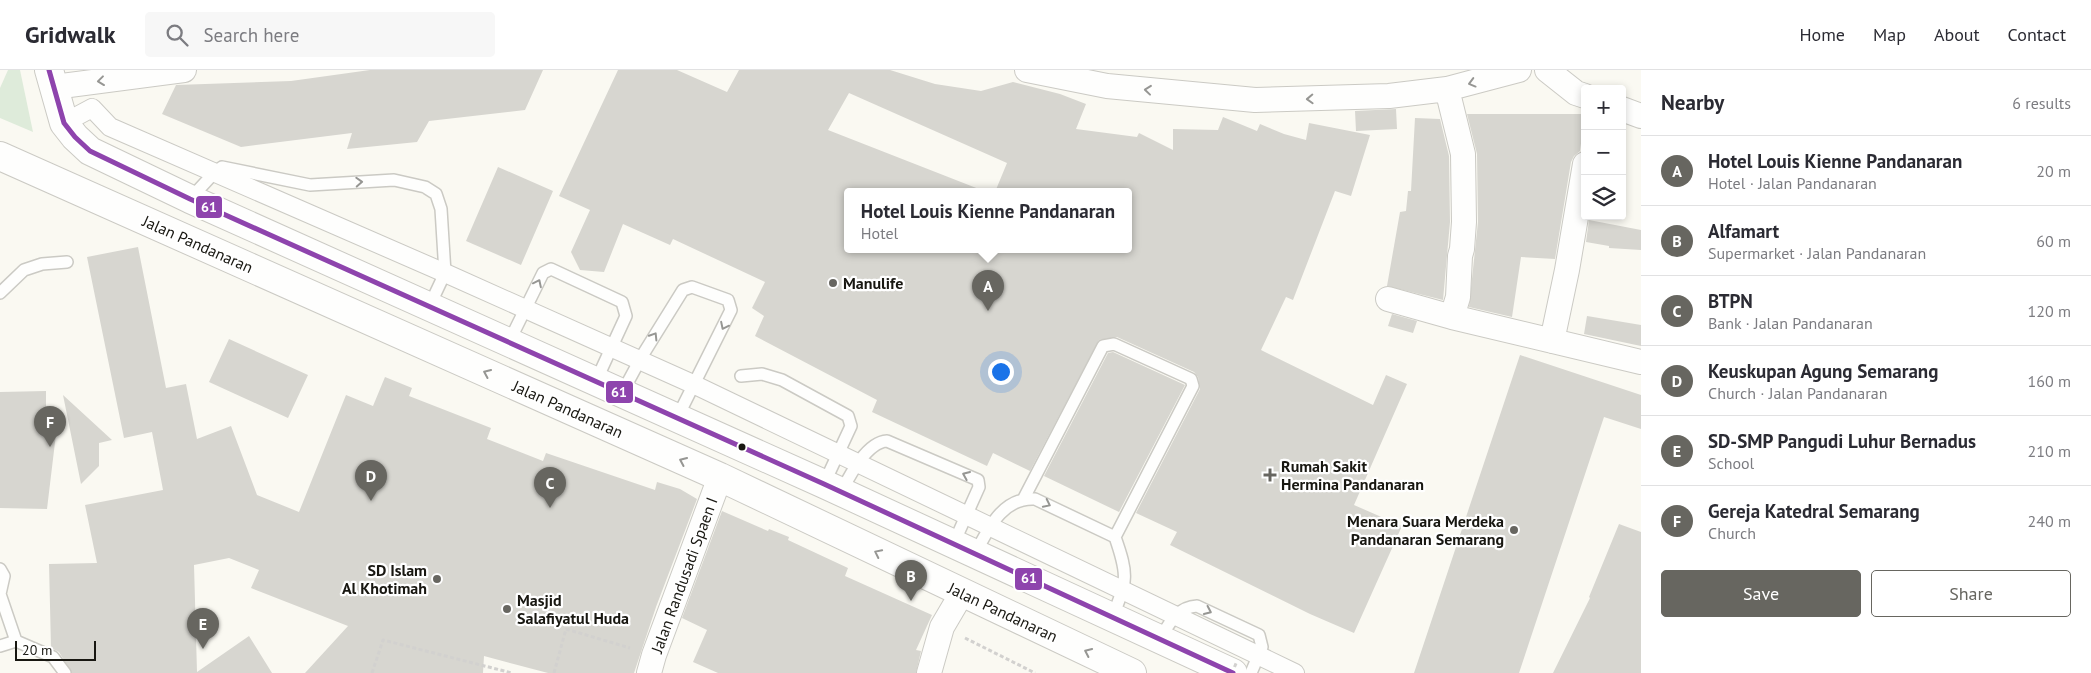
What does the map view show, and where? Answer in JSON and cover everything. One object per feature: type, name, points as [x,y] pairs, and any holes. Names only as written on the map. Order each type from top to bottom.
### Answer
[{"type":"main road","points":[[52,78],[64,123],[74,137],[90,151],[190,199],[832,488],[1159,640],[1234,669]]},
{"type":"main road","name":"Jalan Pandanaran","points":[[0,156],[720,477],[1132,673]]},
{"type":"street","points":[[52,78],[184,70]]},
{"type":"street","points":[[1027,70],[1107,79],[1255,100],[1389,96],[1447,89],[1519,70]]},
{"type":"street","points":[[1547,70],[1576,93],[1581,95]]},
{"type":"street","points":[[1447,89],[1463,154],[1464,222],[1458,297],[1452,317]]},
{"type":"street","points":[[64,123],[92,108],[110,127],[445,273],[695,385],[1295,673]]},
{"type":"street","points":[[1626,110],[1641,116]]},
{"type":"street","points":[[1552,341],[1567,270],[1583,175]]},
{"type":"street","points":[[1388,299],[1452,317],[1641,362]]},
{"type":"street","name":"Jalan Randusadi Spaen I","points":[[652,664],[720,477]]},
{"type":"street","points":[[929,673],[942,627],[962,593]]},
{"type":"lane","points":[[190,199],[222,167],[310,185],[394,180],[425,187],[436,194],[441,209],[445,273],[429,307]]},
{"type":"lane","points":[[0,293],[24,270],[42,264],[67,262]]},
{"type":"lane","points":[[509,342],[543,273],[551,269],[622,302],[626,316],[596,381]]},
{"type":"lane","points":[[622,393],[683,290],[692,287],[728,300],[732,310],[677,418]]},
{"type":"lane","points":[[1024,498],[1104,346],[1114,344],[1191,378],[1193,386],[1115,538]]},
{"type":"lane","points":[[741,376],[762,374],[782,380],[848,416],[850,426],[839,454],[832,488]]},
{"type":"lane","points":[[832,488],[880,441],[887,441],[978,480],[980,486],[968,516],[964,550]]},
{"type":"lane","points":[[964,550],[990,527],[1007,506],[1024,498],[1035,499],[1115,538],[1125,565],[1124,590],[1112,617]]},
{"type":"lane","points":[[0,569],[4,576],[0,594],[16,640]]},
{"type":"lane","points":[[1159,640],[1175,615]]},
{"type":"lane","points":[[0,646],[16,640],[53,657],[65,673]]},
{"type":"lane","points":[[1251,673],[1259,656]]},
{"type":"path","points":[[942,627],[1035,673]]},
{"type":"path","points":[[554,673],[566,629],[652,664]]},
{"type":"path","points":[[372,673],[383,640],[512,673]]},
{"type":"green space","points":[[8,70],[20,70],[33,132],[0,118],[0,88]]},
{"type":"building","points":[[370,70],[543,70],[525,110],[429,121],[417,142],[347,149],[352,133],[241,147],[162,114],[176,85],[291,81]]},
{"type":"building","points":[[618,70],[677,70],[727,92],[739,70],[890,70],[935,84],[981,91],[1013,82],[1060,94],[1086,104],[1076,129],[1137,137],[1139,133],[1173,150],[1173,129],[1218,130],[1223,117],[1257,131],[1260,124],[1284,134],[1306,140],[1309,123],[1370,135],[1351,196],[1335,191],[1293,300],[1286,297],[1261,350],[1373,405],[1386,375],[1407,384],[1354,505],[1402,526],[1354,633],[1310,614],[1170,545],[1177,532],[1136,513],[1200,389],[1198,377],[1194,372],[1117,337],[1099,340],[1030,471],[993,453],[987,466],[872,412],[877,400],[755,336],[764,316],[752,308],[765,282],[673,239],[670,245],[623,224],[604,272],[580,270],[571,252],[590,210],[559,196]],"holes":[[[849,93],[1007,163],[997,188],[1132,188],[1132,253],[844,253],[844,188],[976,188],[828,130]]]},
{"type":"building","points":[[1396,109],[1397,129],[1356,131],[1355,111]]},
{"type":"building","points":[[1467,114],[1581,114],[1580,151],[1571,162],[1555,259],[1521,257],[1512,317],[1469,307],[1478,222],[1477,154]]},
{"type":"building","points":[[1415,118],[1440,119],[1449,156],[1450,222],[1443,300],[1387,286],[1400,212],[1406,211],[1408,191],[1411,191]]},
{"type":"building","points":[[498,167],[553,191],[521,265],[466,241]]},
{"type":"building","points":[[1589,220],[1641,230],[1641,250],[1609,248],[1609,246],[1586,242]]},
{"type":"building","points":[[138,247],[166,388],[186,384],[197,439],[231,426],[257,495],[299,512],[346,395],[373,406],[385,377],[412,388],[409,396],[491,428],[487,439],[543,461],[546,453],[655,490],[657,482],[680,489],[697,499],[656,607],[634,673],[548,673],[484,656],[483,673],[305,673],[348,626],[251,588],[259,570],[229,558],[194,565],[197,672],[249,636],[272,673],[72,673],[59,652],[51,648],[49,564],[97,563],[85,505],[163,490],[152,432],[124,438],[87,257]]},
{"type":"building","points":[[1392,314],[1417,321],[1413,333],[1388,326]]},
{"type":"building","points":[[1587,316],[1641,325],[1641,346],[1584,334]]},
{"type":"building","points":[[229,339],[308,375],[288,418],[209,382]]},
{"type":"building","points":[[1113,352],[1185,385],[1119,512],[1044,476],[1108,353]]},
{"type":"building","name":"Menara Suara Merdeka Pandanaran Semarang","points":[[1520,355],[1641,395],[1641,429],[1604,417],[1519,673],[1414,673]]},
{"type":"building","points":[[46,391],[46,409],[59,409],[47,509],[0,508],[0,392]]},
{"type":"building","points":[[63,395],[112,440],[99,443],[99,466],[81,484]]},
{"type":"building","points":[[722,511],[768,531],[769,529],[789,537],[788,540],[848,568],[845,576],[932,615],[916,650],[921,651],[916,673],[718,673],[693,662],[707,630],[682,618]]},
{"type":"building","points":[[1619,524],[1641,532],[1641,673],[1553,673],[1590,598]]},
{"type":"transit line","name":"61","points":[[49,70],[64,123],[90,151],[190,199],[824,484],[1233,673]]},
{"type":"place","name":"Manulife","points":[[833,283]]},
{"type":"place","name":"Hotel Louis Kienne Pandanaran","points":[[988,311]]},
{"type":"place","name":"Gereja Katedral Semarang","points":[[50,447]]},
{"type":"place","name":"Rumah Sakit Hermina Pandanaran","points":[[1270,475]]},
{"type":"place","name":"Keuskupan Agung Semarang","points":[[371,501]]},
{"type":"place","name":"BTPN","points":[[550,508]]},
{"type":"place","name":"Menara Suara Merdeka Pandanaran Semarang","points":[[1514,530]]},
{"type":"place","name":"SD Islam Al Khotimah","points":[[437,579]]},
{"type":"place","name":"Alfamart","points":[[911,601]]},
{"type":"place","name":"Masjid Salafiyatul Huda","points":[[507,609]]},
{"type":"place","name":"SD-SMP Pangudi Luhur Bernadus","points":[[203,649]]}]
